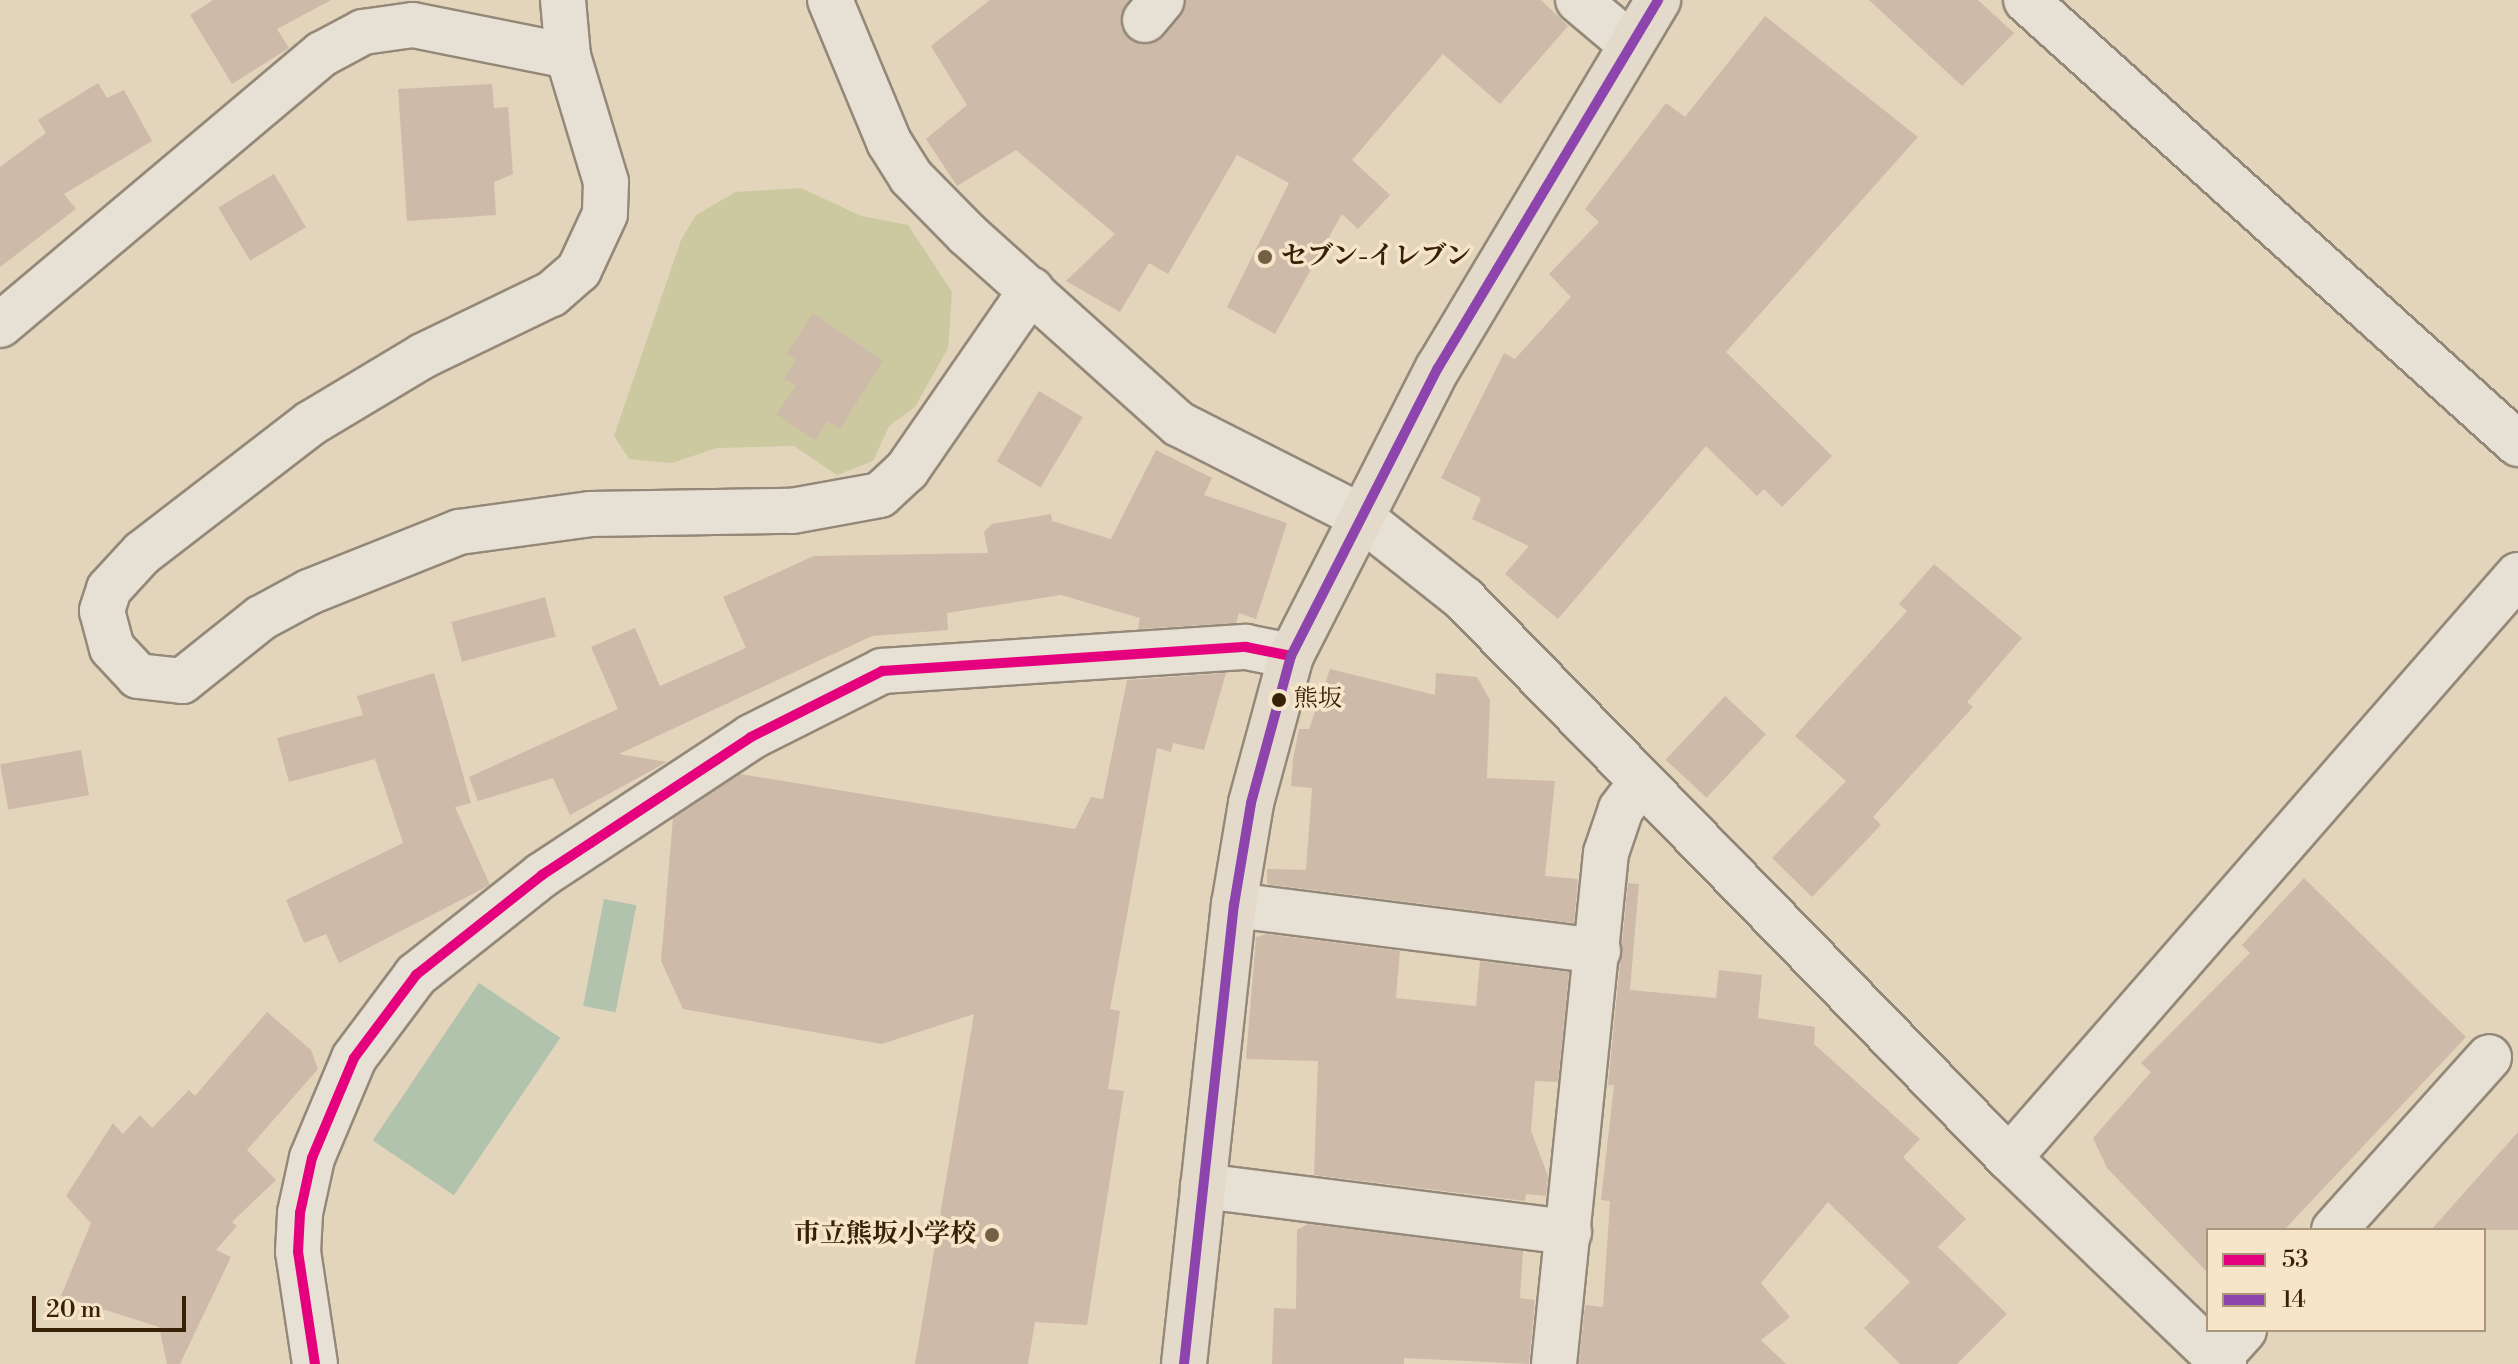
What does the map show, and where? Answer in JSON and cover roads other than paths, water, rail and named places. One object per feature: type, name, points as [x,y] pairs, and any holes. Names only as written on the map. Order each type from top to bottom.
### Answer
[{"type":"main road","points":[[1184,1364],[1234,905],[1251,803],[1291,656],[1358,515],[1629,43],[1658,0]]},
{"type":"street","points":[[563,0],[568,56],[606,182],[605,214],[579,270],[551,294],[423,356],[311,423],[142,553],[109,589],[102,611],[112,648],[138,676],[182,681],[297,598],[459,532],[590,514],[792,511],[880,495],[907,470],[1031,290]]},
{"type":"street","points":[[830,0],[862,87],[911,177],[1179,424],[1358,515],[1464,599],[1640,784],[2009,1158],[2206,1331]]},
{"type":"street","points":[[1578,0],[1629,43]]},
{"type":"street","points":[[2026,0],[2518,444]]},
{"type":"street","points":[[0,325],[322,54],[363,32],[413,25],[568,56]]},
{"type":"street","points":[[2009,1158],[2518,575]]},
{"type":"street","points":[[315,1364],[298,1252],[300,1213],[312,1158],[354,1058],[416,975],[542,875],[751,737],[882,671],[1246,647],[1291,656]]},
{"type":"street","points":[[1554,1364],[1606,853],[1621,809],[1640,784]]},
{"type":"street","points":[[1234,905],[1598,951]]},
{"type":"street","points":[[2336,1228],[2489,1057]]},
{"type":"street","points":[[1203,1186],[1569,1232]]},
{"type":"street","points":[[2207,1332],[2229,1351]]},
{"type":"place","name":"セブン-イレブン","points":[[1265,257]]},
{"type":"place","name":"熊坂","points":[[1279,700]]},
{"type":"place","name":"市立熊坂小学校","points":[[992,1235]]}]
